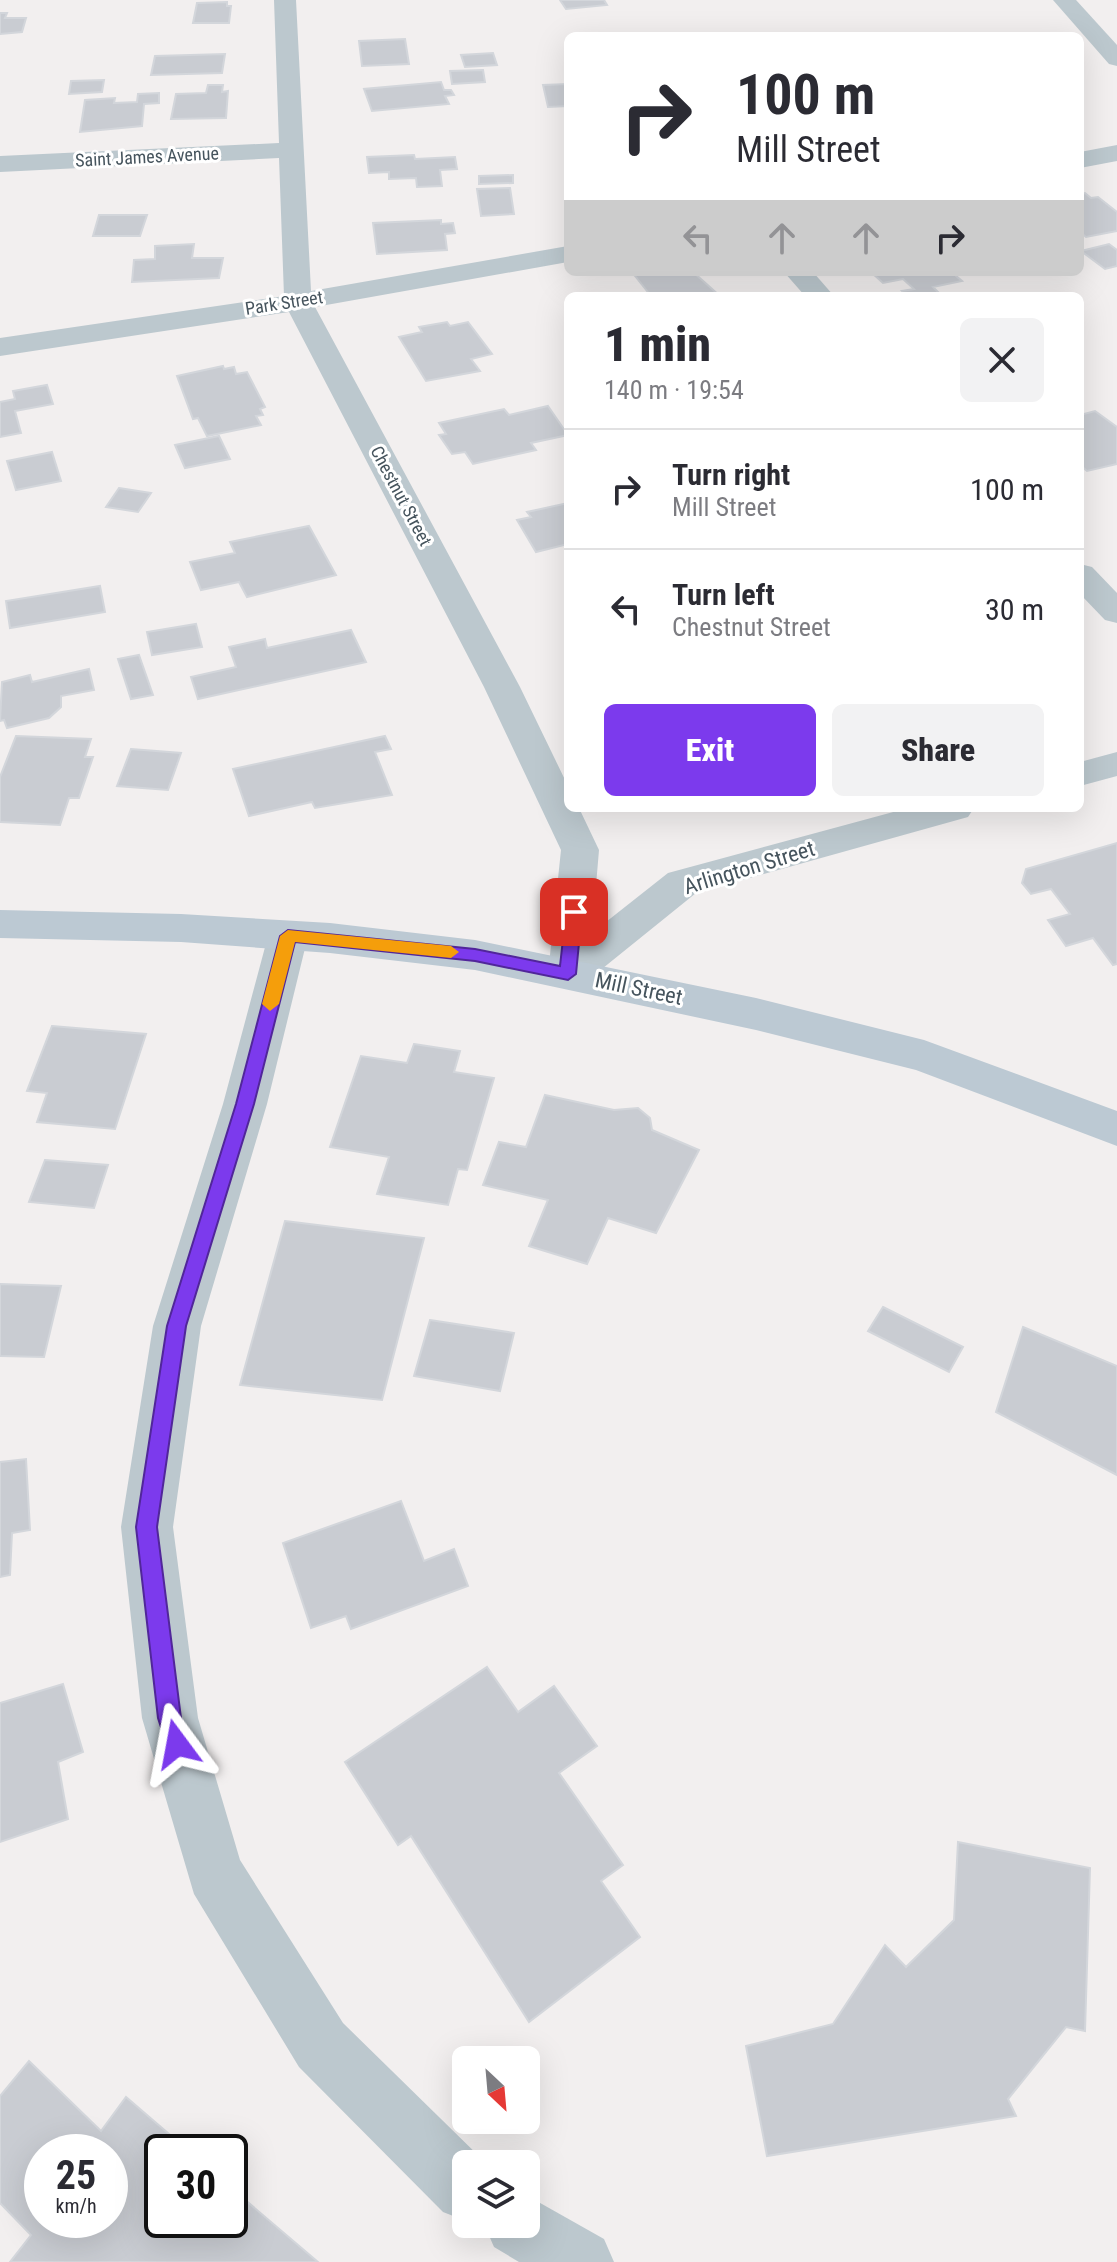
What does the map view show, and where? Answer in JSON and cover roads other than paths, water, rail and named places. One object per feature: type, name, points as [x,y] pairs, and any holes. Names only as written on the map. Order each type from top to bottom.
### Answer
[{"type":"main road","name":"Mill Street","points":[[0,924],[288,936],[475,955],[756,1014],[924,1056],[1117,1129]]},
{"type":"street","name":"Chestnut Street","points":[[285,0],[298,302],[502,687],[580,850],[568,974]]},
{"type":"street","points":[[1064,0],[1117,59]]},
{"type":"street","name":"Saint James Avenue","points":[[0,164],[293,150]]},
{"type":"street","points":[[1084,159],[1117,153]]},
{"type":"street","name":"Park Street","points":[[0,347],[298,302],[564,255]]},
{"type":"street","points":[[802,276],[816,292]]},
{"type":"street","points":[[1084,578],[1117,613]]},
{"type":"street","points":[[1084,773],[1117,764]]},
{"type":"street","name":"Arlington Street","points":[[568,974],[682,883],[940,812]]},
{"type":"street","points":[[288,936],[245,1104],[177,1326],[147,1527],[170,1718],[215,1873],[239,1913],[321,2045],[452,2175]]},
{"type":"street","points":[[540,2238],[581,2262]]}]
